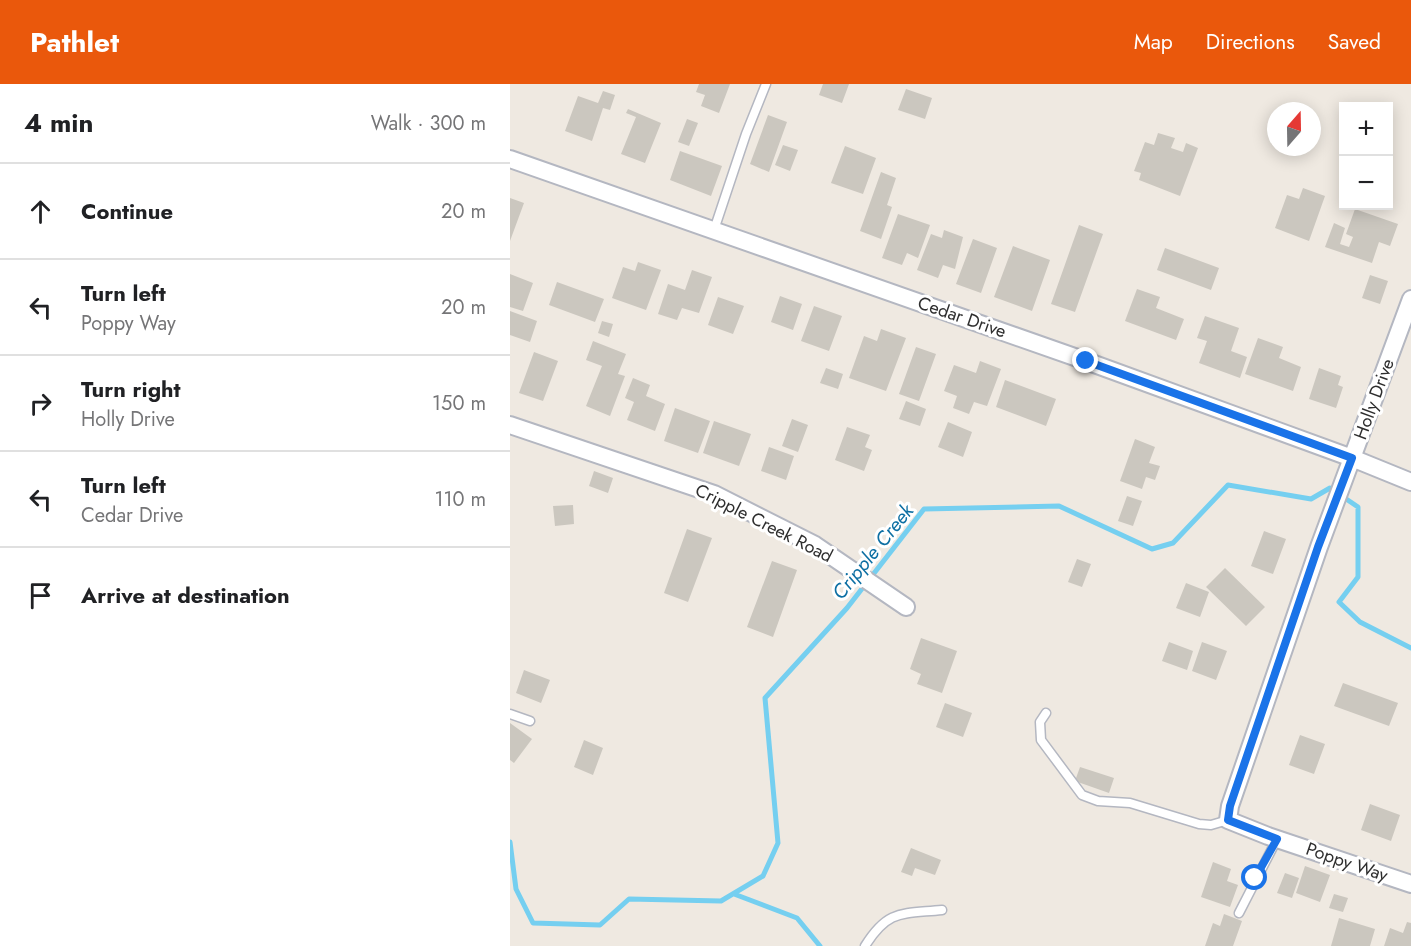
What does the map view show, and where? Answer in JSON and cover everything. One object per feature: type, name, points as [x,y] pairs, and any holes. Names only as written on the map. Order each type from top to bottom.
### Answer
[{"type":"street","name":"Cedar Drive","points":[[510,159],[1352,458],[1411,482]]},
{"type":"street","name":"Holly Drive","points":[[1229,813],[1329,517],[1411,299]]},
{"type":"street","name":"Cripple Creek Road","points":[[510,425],[714,494],[815,545],[906,607]]},
{"type":"street","name":"Poppy Way","points":[[1229,813],[1277,839],[1411,884]]},
{"type":"lane","points":[[714,230],[746,134],[766,84]]},
{"type":"lane","points":[[1046,713],[1040,722],[1041,740],[1082,795],[1098,801],[1130,803],[1199,824],[1211,825],[1229,813]]},
{"type":"lane","points":[[510,714],[530,721]]},
{"type":"lane","points":[[1239,913],[1277,839]]},
{"type":"lane","points":[[865,946],[877,928],[889,918],[942,910]]},
{"type":"building","points":[[699,84],[730,84],[719,113],[701,106],[705,95],[696,92]]},
{"type":"building","points":[[823,84],[849,84],[842,103],[819,95]]},
{"type":"building","points":[[906,89],[932,98],[925,119],[898,110]]},
{"type":"building","points":[[603,91],[615,95],[610,110],[603,108],[592,141],[565,131],[578,96],[598,103]]},
{"type":"building","points":[[628,109],[661,123],[645,163],[621,154],[636,117],[626,113]]},
{"type":"building","points":[[768,115],[787,122],[769,172],[750,164]]},
{"type":"building","points":[[687,119],[698,123],[689,146],[678,142]]},
{"type":"building","points":[[1158,133],[1175,138],[1171,148],[1183,152],[1186,143],[1198,148],[1180,196],[1139,180],[1141,173],[1134,171],[1145,142],[1154,145]]},
{"type":"building","points":[[783,145],[798,150],[790,171],[775,165]]},
{"type":"building","points":[[845,146],[876,158],[863,194],[831,183]]},
{"type":"building","points":[[680,151],[722,166],[711,196],[670,180]]},
{"type":"building","points":[[881,172],[896,178],[887,205],[892,207],[881,239],[860,231]]},
{"type":"building","points":[[1303,188],[1325,196],[1309,241],[1275,228],[1287,195],[1299,199]]},
{"type":"building","points":[[510,198],[524,203],[510,241]]},
{"type":"building","points":[[1355,210],[1398,224],[1390,246],[1379,242],[1372,263],[1325,247],[1334,223],[1345,228],[1340,244],[1349,247],[1353,237],[1346,234]]},
{"type":"building","points":[[898,214],[930,225],[918,258],[907,253],[902,265],[882,258]]},
{"type":"building","points":[[1079,225],[1103,234],[1075,312],[1051,304]]},
{"type":"building","points":[[944,230],[963,237],[955,269],[943,265],[938,278],[917,270],[931,234],[942,238]]},
{"type":"building","points":[[973,239],[997,248],[981,293],[956,284]]},
{"type":"building","points":[[1013,246],[1050,260],[1032,311],[994,297]]},
{"type":"building","points":[[1165,248],[1219,268],[1211,290],[1157,270]]},
{"type":"building","points":[[638,262],[661,270],[646,310],[612,298],[623,267],[635,271]]},
{"type":"building","points":[[692,270],[712,277],[699,313],[682,308],[677,320],[658,314],[668,284],[685,290]]},
{"type":"building","points":[[510,274],[533,283],[523,311],[510,307]]},
{"type":"building","points":[[1370,275],[1388,281],[1380,304],[1362,298]]},
{"type":"building","points":[[557,282],[604,299],[595,322],[549,305]]},
{"type":"building","points":[[1137,289],[1160,297],[1156,308],[1184,319],[1176,340],[1125,321]]},
{"type":"building","points":[[780,296],[802,304],[793,330],[771,322]]},
{"type":"building","points":[[718,297],[744,306],[733,334],[708,325]]},
{"type":"building","points":[[814,306],[842,316],[829,351],[801,341]]},
{"type":"building","points":[[510,311],[537,321],[530,342],[510,335]]},
{"type":"building","points":[[1205,316],[1239,328],[1231,351],[1247,357],[1240,378],[1199,363],[1207,341],[1197,338]]},
{"type":"building","points":[[602,321],[613,324],[609,337],[598,333]]},
{"type":"building","points":[[881,329],[906,338],[886,391],[849,378],[864,336],[877,341]]},
{"type":"building","points":[[1258,338],[1283,347],[1279,358],[1301,367],[1293,391],[1245,374]]},
{"type":"building","points":[[593,341],[626,354],[618,374],[625,376],[610,416],[586,406],[602,366],[586,360]]},
{"type":"building","points":[[916,347],[936,354],[919,401],[899,394]]},
{"type":"building","points":[[534,352],[558,361],[543,401],[519,393]]},
{"type":"building","points":[[980,361],[1001,369],[987,406],[974,402],[969,414],[953,408],[957,396],[944,391],[954,365],[976,373]]},
{"type":"building","points":[[826,368],[843,374],[838,389],[820,383]]},
{"type":"building","points":[[1319,368],[1341,376],[1338,385],[1343,387],[1336,408],[1309,399]]},
{"type":"building","points":[[633,378],[650,385],[646,396],[665,404],[655,431],[627,420],[634,402],[625,398]]},
{"type":"building","points":[[1005,380],[1056,399],[1046,426],[996,407]]},
{"type":"building","points":[[906,401],[926,409],[920,426],[899,419]]},
{"type":"building","points":[[675,408],[710,421],[698,453],[664,441]]},
{"type":"building","points":[[792,419],[808,425],[798,452],[782,446]]},
{"type":"building","points":[[714,421],[751,434],[739,466],[703,453]]},
{"type":"building","points":[[948,422],[972,432],[963,457],[938,447]]},
{"type":"building","points":[[847,427],[870,435],[865,447],[872,450],[864,471],[835,460]]},
{"type":"building","points":[[1135,439],[1155,447],[1149,463],[1160,466],[1155,480],[1146,477],[1142,489],[1120,481]]},
{"type":"building","points":[[769,447],[794,456],[786,480],[761,471]]},
{"type":"building","points":[[594,471],[613,478],[608,493],[589,486]]},
{"type":"building","points":[[1127,496],[1142,501],[1133,526],[1118,521]]},
{"type":"building","points":[[573,505],[574,524],[555,526],[553,506]]},
{"type":"building","points":[[687,529],[712,538],[688,602],[664,593]]},
{"type":"building","points":[[1264,531],[1286,539],[1273,574],[1251,566]]},
{"type":"building","points":[[1077,559],[1091,564],[1082,587],[1068,582]]},
{"type":"building","points":[[772,561],[797,570],[773,637],[747,627]]},
{"type":"building","points":[[1225,568],[1265,607],[1246,626],[1206,587]]},
{"type":"building","points":[[1186,583],[1209,592],[1200,617],[1176,608]]},
{"type":"building","points":[[921,638],[957,651],[942,693],[917,684],[921,674],[910,669]]},
{"type":"building","points":[[1169,642],[1193,651],[1187,670],[1162,661]]},
{"type":"building","points":[[1202,642],[1227,651],[1216,680],[1192,671]]},
{"type":"building","points":[[524,670],[550,680],[541,703],[516,693]]},
{"type":"building","points":[[1343,683],[1398,703],[1389,726],[1334,706]]},
{"type":"building","points":[[945,703],[972,713],[963,737],[936,727]]},
{"type":"building","points":[[510,723],[532,739],[514,763],[510,760]]},
{"type":"building","points":[[1300,735],[1325,744],[1314,774],[1289,765]]},
{"type":"building","points":[[584,740],[603,748],[593,775],[574,767]]},
{"type":"building","points":[[1080,767],[1114,778],[1109,793],[1075,781]]},
{"type":"building","points":[[1370,804],[1400,815],[1391,841],[1361,830]]},
{"type":"building","points":[[911,848],[941,860],[935,875],[915,868],[912,876],[901,872]]},
{"type":"building","points":[[1213,862],[1231,869],[1227,881],[1238,885],[1230,907],[1201,897]]},
{"type":"building","points":[[1305,866],[1330,875],[1320,902],[1296,893]]},
{"type":"building","points":[[1285,873],[1299,878],[1292,898],[1277,893]]},
{"type":"building","points":[[1334,894],[1348,898],[1343,912],[1329,908]]},
{"type":"building","points":[[1224,914],[1242,921],[1233,946],[1205,946],[1213,923],[1220,926]]},
{"type":"building","points":[[1339,918],[1375,929],[1370,946],[1331,946]]},
{"type":"building","points":[[1407,922],[1411,923],[1411,946],[1384,946],[1390,928],[1403,933]]},
{"type":"waterway","name":"Cripple Creek","points":[[510,842],[516,889],[533,923],[600,925],[629,899],[721,901],[763,876],[778,843],[765,698],[847,608],[924,509],[1059,506],[1152,549],[1173,543],[1228,485],[1311,499],[1330,488],[1358,507],[1358,577],[1339,602],[1360,622],[1411,648]]},
{"type":"waterway","points":[[734,894],[797,918],[820,946]]},
{"type":"route","points":[[1086,361],[1352,458],[1318,547],[1230,806],[1228,820],[1277,839],[1255,878]]}]
